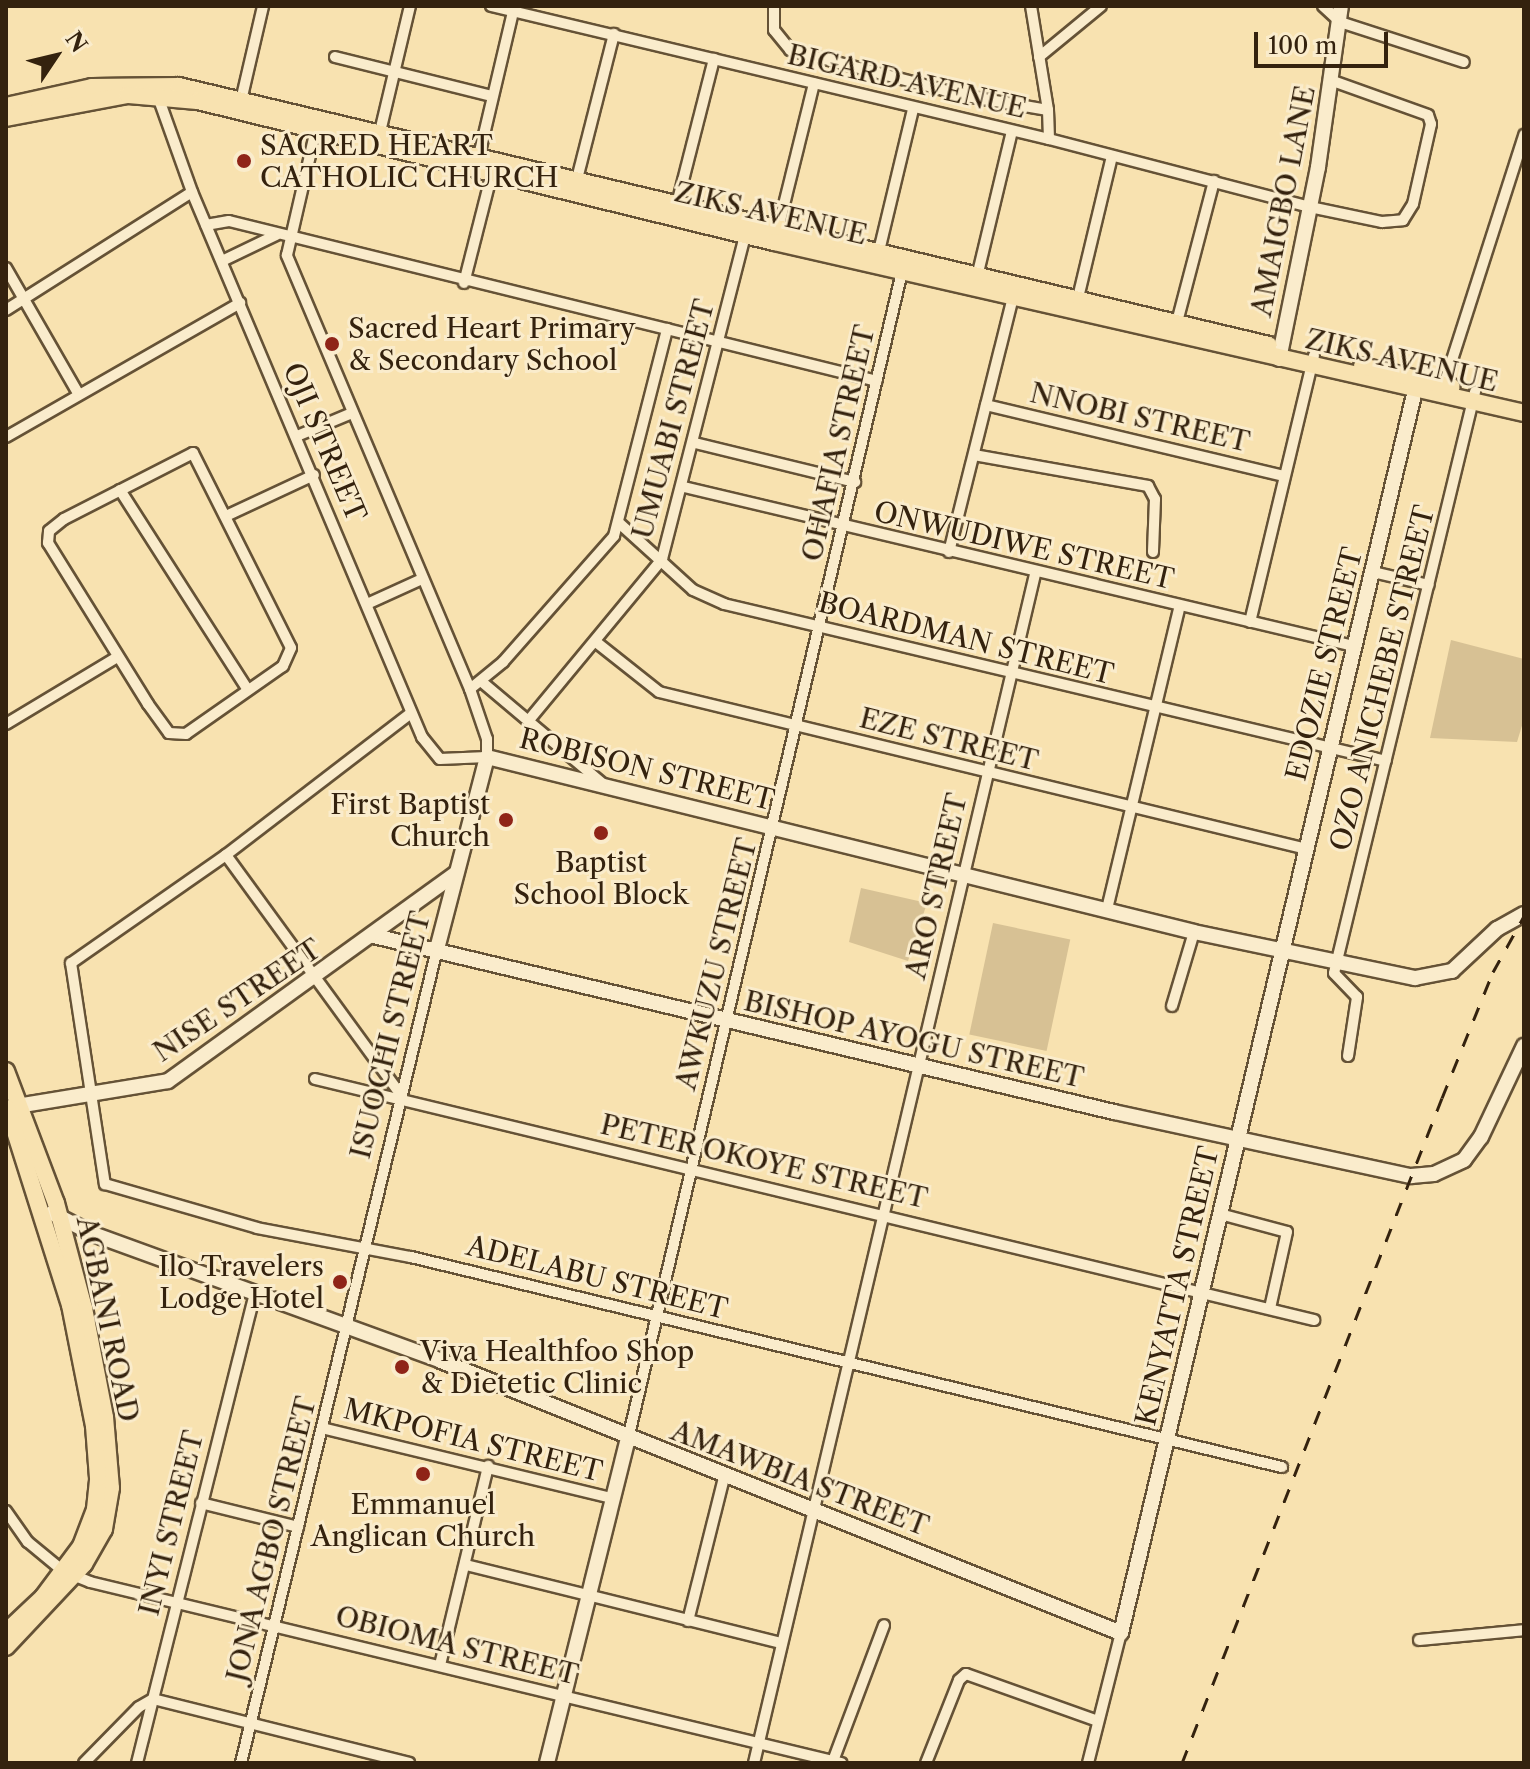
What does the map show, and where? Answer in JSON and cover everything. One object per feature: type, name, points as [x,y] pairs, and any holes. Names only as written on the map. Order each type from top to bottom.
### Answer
[{"type":"main road","name":"AMAIGBO LANE","points":[[1280,354],[1333,81],[1341,6]]},
{"type":"main road","name":"ZIKS AVENUE","points":[[6,106],[92,87],[156,89],[240,104],[676,212],[1442,390],[1524,413]]},
{"type":"main road","name":"ZIKS AVENUE","points":[[6,118],[156,89]]},
{"type":"main road","name":"ZIKS AVENUE","points":[[776,235],[879,251],[904,263]]},
{"type":"main road","name":"EDOZIE STREET","points":[[1283,951],[1417,384]]},
{"type":"main road","name":"ZIKS AVENUE","points":[[1474,398],[1524,402]]},
{"type":"main road","name":"ROBISON STREET","points":[[487,757],[610,790],[775,826],[1194,932],[1337,963],[1434,977],[1464,963],[1497,929],[1524,914]]},
{"type":"main road","name":"ISUOCHI STREET","points":[[437,949],[487,757]]},
{"type":"main road","name":"NISE STREET","points":[[10,1112],[92,1092],[168,1081],[318,978],[457,873]]},
{"type":"main road","name":"BISHOP AYOGU STREET","points":[[374,936],[726,1022],[1411,1176],[1444,1170],[1464,1160],[1481,1137],[1524,1046]]},
{"type":"main road","name":"KENYATTA STREET","points":[[1121,1633],[1283,951]]},
{"type":"main road","name":"AGBANI ROAD","points":[[6,1071],[10,1112],[52,1213],[94,1349],[110,1452],[108,1516],[69,1574],[6,1647]]},
{"type":"main road","name":"AMAWBIA STREET","points":[[52,1213],[93,1234],[254,1296],[348,1327],[1121,1633]]},
{"type":"main road","points":[[547,1763],[628,1439]]},
{"type":"main road","name":"AGBANI ROAD","points":[[6,1632],[69,1574]]},
{"type":"street","points":[[240,104],[263,6]]},
{"type":"street","points":[[378,138],[410,6]]},
{"type":"street","name":"BIGARD AVENUE","points":[[491,6],[514,9],[913,109],[1049,139],[1310,207],[1382,222],[1403,220],[1413,204],[1431,124],[1421,110],[1333,81]]},
{"type":"street","points":[[774,6],[776,37],[790,50],[817,61],[1048,110]]},
{"type":"street","points":[[1031,6],[1048,110],[1049,139]]},
{"type":"street","points":[[1039,57],[1101,6]]},
{"type":"street","points":[[1323,6],[1340,22],[1464,62]]},
{"type":"street","points":[[464,283],[486,163],[492,96],[514,9]]},
{"type":"street","points":[[575,186],[614,34]]},
{"type":"street","points":[[335,57],[492,96]]},
{"type":"street","points":[[676,212],[714,59]]},
{"type":"street","points":[[776,235],[814,84]]},
{"type":"street","name":"OJI STREET","points":[[156,89],[192,192],[314,475],[411,713],[440,759],[487,757]]},
{"type":"street","points":[[879,251],[913,109]]},
{"type":"street","points":[[282,237],[318,122]]},
{"type":"street","points":[[976,281],[1012,131]]},
{"type":"street","points":[[1442,390],[1520,168],[1524,135]]},
{"type":"street","points":[[1076,305],[1112,156]]},
{"type":"street","points":[[1175,329],[1214,181]]},
{"type":"street","points":[[6,310],[192,192]]},
{"type":"street","points":[[206,225],[229,221],[464,283],[877,381]]},
{"type":"street","name":"UMUABI STREET","points":[[529,720],[662,559],[684,487],[747,228]]},
{"type":"street","points":[[222,261],[282,237]]},
{"type":"street","name":"ROBISON STREET","points":[[282,237],[299,286],[420,580],[470,689],[487,739],[487,757]]},
{"type":"street","name":"OHAFIA STREET","points":[[775,826],[904,263]]},
{"type":"street","points":[[6,268],[79,395]]},
{"type":"street","points":[[949,552],[1014,291]]},
{"type":"street","points":[[6,437],[240,303]]},
{"type":"street","points":[[470,689],[482,682],[609,543],[618,522],[667,329]]},
{"type":"street","points":[[1250,622],[1313,361]]},
{"type":"street","name":"OZO ANICHEBE STREET","points":[[1337,963],[1474,398]]},
{"type":"street","name":"NNOBI STREET","points":[[986,405],[1283,476]]},
{"type":"street","points":[[297,436],[352,413]]},
{"type":"street","points":[[695,443],[855,482]]},
{"type":"street","points":[[193,453],[226,516],[291,648],[283,666],[195,730],[169,733],[116,658],[48,543],[49,531],[64,519],[193,453]]},
{"type":"street","points":[[974,455],[1148,486],[1155,499],[1153,552]]},
{"type":"street","points":[[226,516],[314,475]]},
{"type":"street","name":"ONWUDIWE STREET","points":[[684,487],[1035,574],[1354,646]]},
{"type":"street","points":[[120,490],[248,690]]},
{"type":"street","name":"BOARDMAN STREET","points":[[618,522],[696,593],[819,628],[1386,761]]},
{"type":"street","points":[[1373,572],[1429,585]]},
{"type":"street","name":"ARO STREET","points":[[754,1763],[1035,574]]},
{"type":"street","points":[[367,604],[420,580]]},
{"type":"street","points":[[1107,909],[1180,606]]},
{"type":"street","name":"EZE STREET","points":[[596,642],[659,692],[1307,849]]},
{"type":"street","points":[[6,724],[116,658]]},
{"type":"street","points":[[482,682],[610,790]]},
{"type":"street","points":[[92,1092],[71,963],[226,855],[411,713]]},
{"type":"street","name":"AWKUZU STREET","points":[[628,1439],[775,826]]},
{"type":"street","points":[[226,855],[402,1098]]},
{"type":"street","points":[[1172,1006],[1194,932]]},
{"type":"street","name":"ISUOCHI STREET","points":[[348,1327],[437,949]]},
{"type":"street","points":[[1337,963],[1335,977],[1354,992],[1358,1003],[1348,1056]]},
{"type":"street","name":"PETER OKOYE STREET","points":[[315,1079],[885,1213],[1314,1320]]},
{"type":"street","name":"ADELABU STREET","points":[[92,1092],[105,1184],[242,1224],[365,1251],[434,1262],[656,1319],[1169,1437],[1282,1467]]},
{"type":"street","points":[[1220,1214],[1287,1232],[1270,1308]]},
{"type":"street","name":"INYI STREET","points":[[137,1763],[254,1296]]},
{"type":"street","name":"JONA AGBO STREET","points":[[241,1763],[348,1327]]},
{"type":"street","name":"MKPOFIA STREET","points":[[322,1428],[612,1498]]},
{"type":"street","points":[[440,1665],[488,1466]]},
{"type":"street","points":[[688,1621],[725,1474]]},
{"type":"street","points":[[201,1503],[298,1527]]},
{"type":"street","points":[[6,1511],[28,1542],[69,1574]]},
{"type":"street","points":[[466,1565],[781,1643]]},
{"type":"street","name":"OBIOMA STREET","points":[[69,1574],[176,1604],[837,1762]]},
{"type":"street","points":[[837,1762],[884,1625]]},
{"type":"street","points":[[1419,1640],[1524,1630]]},
{"type":"street","points":[[1088,1763],[1121,1633]]},
{"type":"street","points":[[926,1763],[959,1680],[966,1674],[1098,1721]]},
{"type":"street","points":[[84,1763],[139,1707],[153,1699],[409,1763]]},
{"type":"shaded area","points":[[1451,640],[1524,659],[1524,719],[1517,742],[1430,738]]},
{"type":"shaded area","points":[[861,888],[927,903],[908,961],[849,942]]},
{"type":"shaded area","points":[[993,923],[1070,939],[1047,1051],[969,1035]]},
{"type":"railway","points":[[1182,1763],[1442,1098],[1493,972],[1524,916]]},
{"type":"place","name":"SACRED HEART CATHOLIC CHURCH","points":[[244,161]]},
{"type":"place","name":"Sacred Heart Primary & Secondary School","points":[[332,344]]},
{"type":"place","name":"First Baptist Church","points":[[506,820]]},
{"type":"place","name":"Baptist School Block","points":[[601,833]]},
{"type":"place","name":"Ilo Travelers Lodge Hotel","points":[[340,1282]]},
{"type":"place","name":"Viva Healthfoo Shop & Dietetic Clinic","points":[[402,1367]]},
{"type":"place","name":"Emmanuel Anglican Church","points":[[423,1474]]}]
